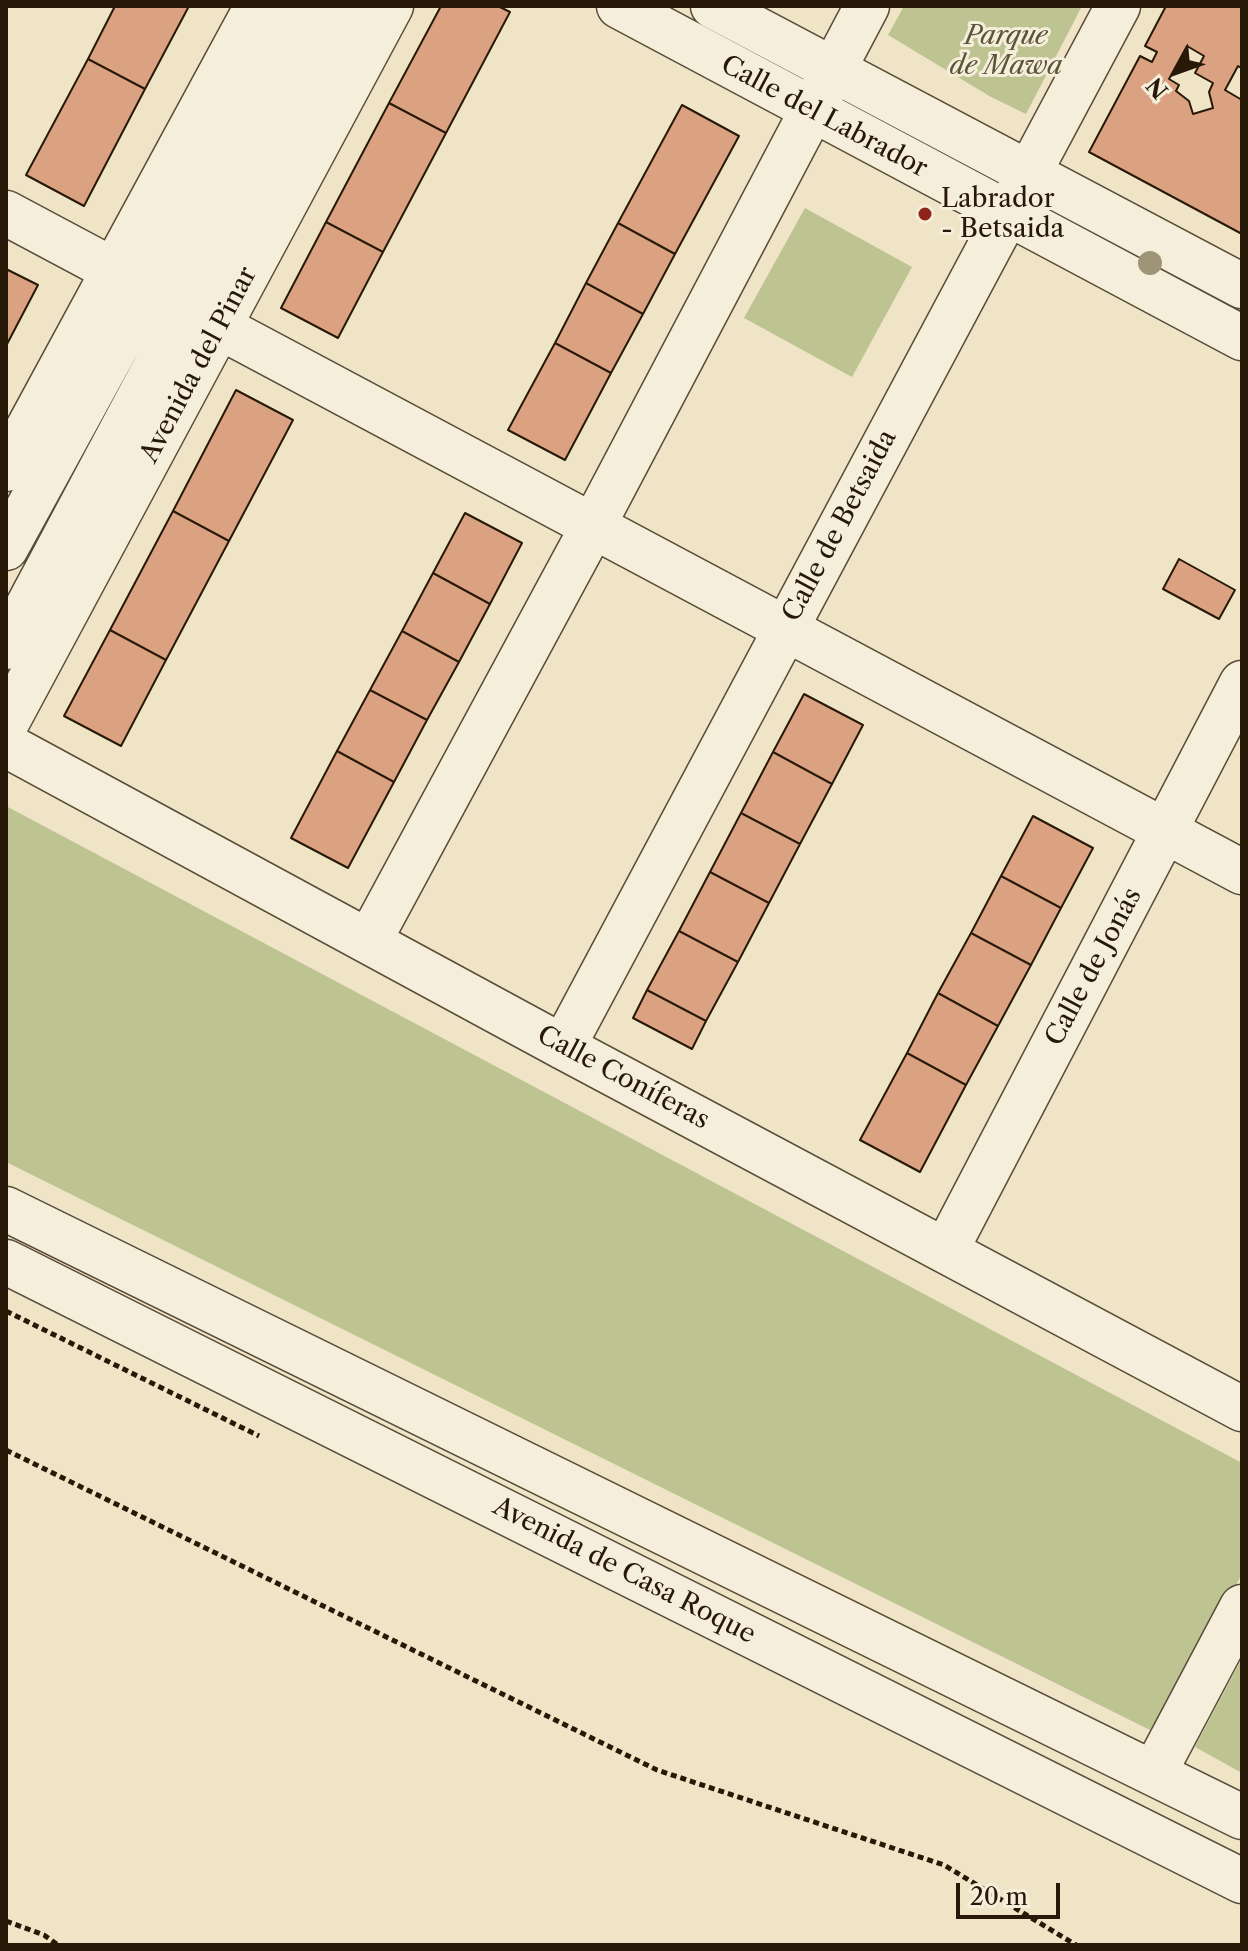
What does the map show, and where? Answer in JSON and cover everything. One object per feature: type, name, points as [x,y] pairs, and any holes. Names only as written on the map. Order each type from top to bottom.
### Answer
[{"type":"street","points":[[6,548],[257,6]]},
{"type":"street","points":[[6,469],[131,280],[303,6]]},
{"type":"street","name":"Avenida del Pinar","points":[[6,724],[203,318],[348,6]]},
{"type":"street","name":"Avenida del Pinar","points":[[6,647],[391,6]]},
{"type":"street","name":"Calle del Labrador","points":[[619,6],[1242,338]]},
{"type":"street","name":"Calle del Labrador","points":[[713,6],[1242,286]]},
{"type":"street","points":[[369,941],[593,526],[867,6]]},
{"type":"street","name":"Calle de Betsaida","points":[[563,1047],[1118,6]]},
{"type":"street","points":[[6,213],[1242,872]]},
{"type":"street","name":"Calle de Jonás","points":[[946,1250],[1242,683]]},
{"type":"street","name":"Calle Coníferas","points":[[6,745],[563,1047],[1242,1409]]},
{"type":"street","name":"Avenida de Casa Roque","points":[[6,1209],[1242,1817]]},
{"type":"street","name":"Avenida de Casa Roque","points":[[6,1262],[1242,1881]]},
{"type":"street","points":[[1154,1773],[1242,1607]]},
{"type":"path","points":[[6,1450],[657,1770],[944,1865],[1076,1945]]},
{"type":"path","points":[[6,1921],[44,1935],[58,1945]]},
{"type":"green space","name":"Parque de Mawa","points":[[904,6],[1082,6],[1026,114],[991,97],[888,35]]},
{"type":"green space","points":[[805,208],[912,267],[852,377],[744,318]]},
{"type":"green space","points":[[6,806],[1242,1463],[1242,1574],[1156,1733],[6,1162]]},
{"type":"green space","points":[[1242,1658],[1242,1773],[1195,1747]]},
{"type":"building","points":[[115,6],[189,6],[145,89],[88,59]]},
{"type":"building","points":[[441,6],[498,6],[510,12],[446,133],[389,103]]},
{"type":"building","points":[[1166,6],[1242,6],[1242,65],[1241,68],[1238,66],[1225,90],[1242,100],[1242,234],[1089,152],[1140,56],[1152,62],[1157,52],[1145,46]],"holes":[[[1187,46],[1204,56],[1195,73],[1213,83],[1209,92],[1213,108],[1193,114],[1189,101],[1176,91],[1179,85],[1169,79]]]},
{"type":"building","points":[[88,59],[145,89],[84,206],[26,175]]},
{"type":"building","points":[[389,103],[446,133],[383,252],[326,222]]},
{"type":"building","points":[[682,105],[739,136],[675,254],[618,223]]},
{"type":"building","points":[[326,222],[383,252],[338,338],[281,308]]},
{"type":"building","points":[[618,223],[675,254],[643,314],[586,283]]},
{"type":"building","points":[[6,269],[38,285],[6,346]]},
{"type":"building","points":[[586,283],[643,314],[611,373],[555,343]]},
{"type":"building","points":[[555,343],[611,373],[565,460],[508,430]]},
{"type":"building","points":[[236,390],[293,420],[229,541],[173,511]]},
{"type":"building","points":[[173,511],[229,541],[166,660],[110,630]]},
{"type":"building","points":[[465,513],[522,543],[490,604],[433,573]]},
{"type":"building","points":[[1179,559],[1235,590],[1219,619],[1163,589]]},
{"type":"building","points":[[433,573],[490,604],[459,662],[402,631]]},
{"type":"building","points":[[110,630],[166,660],[121,746],[64,716]]},
{"type":"building","points":[[402,631],[459,662],[427,720],[370,690]]},
{"type":"building","points":[[370,690],[427,720],[394,782],[337,751]]},
{"type":"building","points":[[804,694],[863,725],[832,784],[773,752]]},
{"type":"building","points":[[337,751],[394,782],[348,868],[291,838]]},
{"type":"building","points":[[773,752],[832,784],[800,844],[741,813]]},
{"type":"building","points":[[741,813],[800,844],[769,903],[710,872]]},
{"type":"building","points":[[1033,816],[1093,848],[1061,908],[1001,876]]},
{"type":"building","points":[[710,872],[769,903],[738,962],[679,931]]},
{"type":"building","points":[[1001,876],[1061,908],[1031,965],[971,933]]},
{"type":"building","points":[[679,931],[738,962],[706,1021],[647,990]]},
{"type":"building","points":[[971,933],[1031,965],[998,1026],[938,993]]},
{"type":"building","points":[[647,990],[706,1021],[692,1049],[633,1018]]},
{"type":"building","points":[[938,993],[998,1026],[966,1085],[907,1053]]},
{"type":"building","points":[[907,1053],[966,1085],[920,1172],[860,1140]]},
{"type":"place","name":"Labrador - Betsaida","points":[[925,214]]}]
